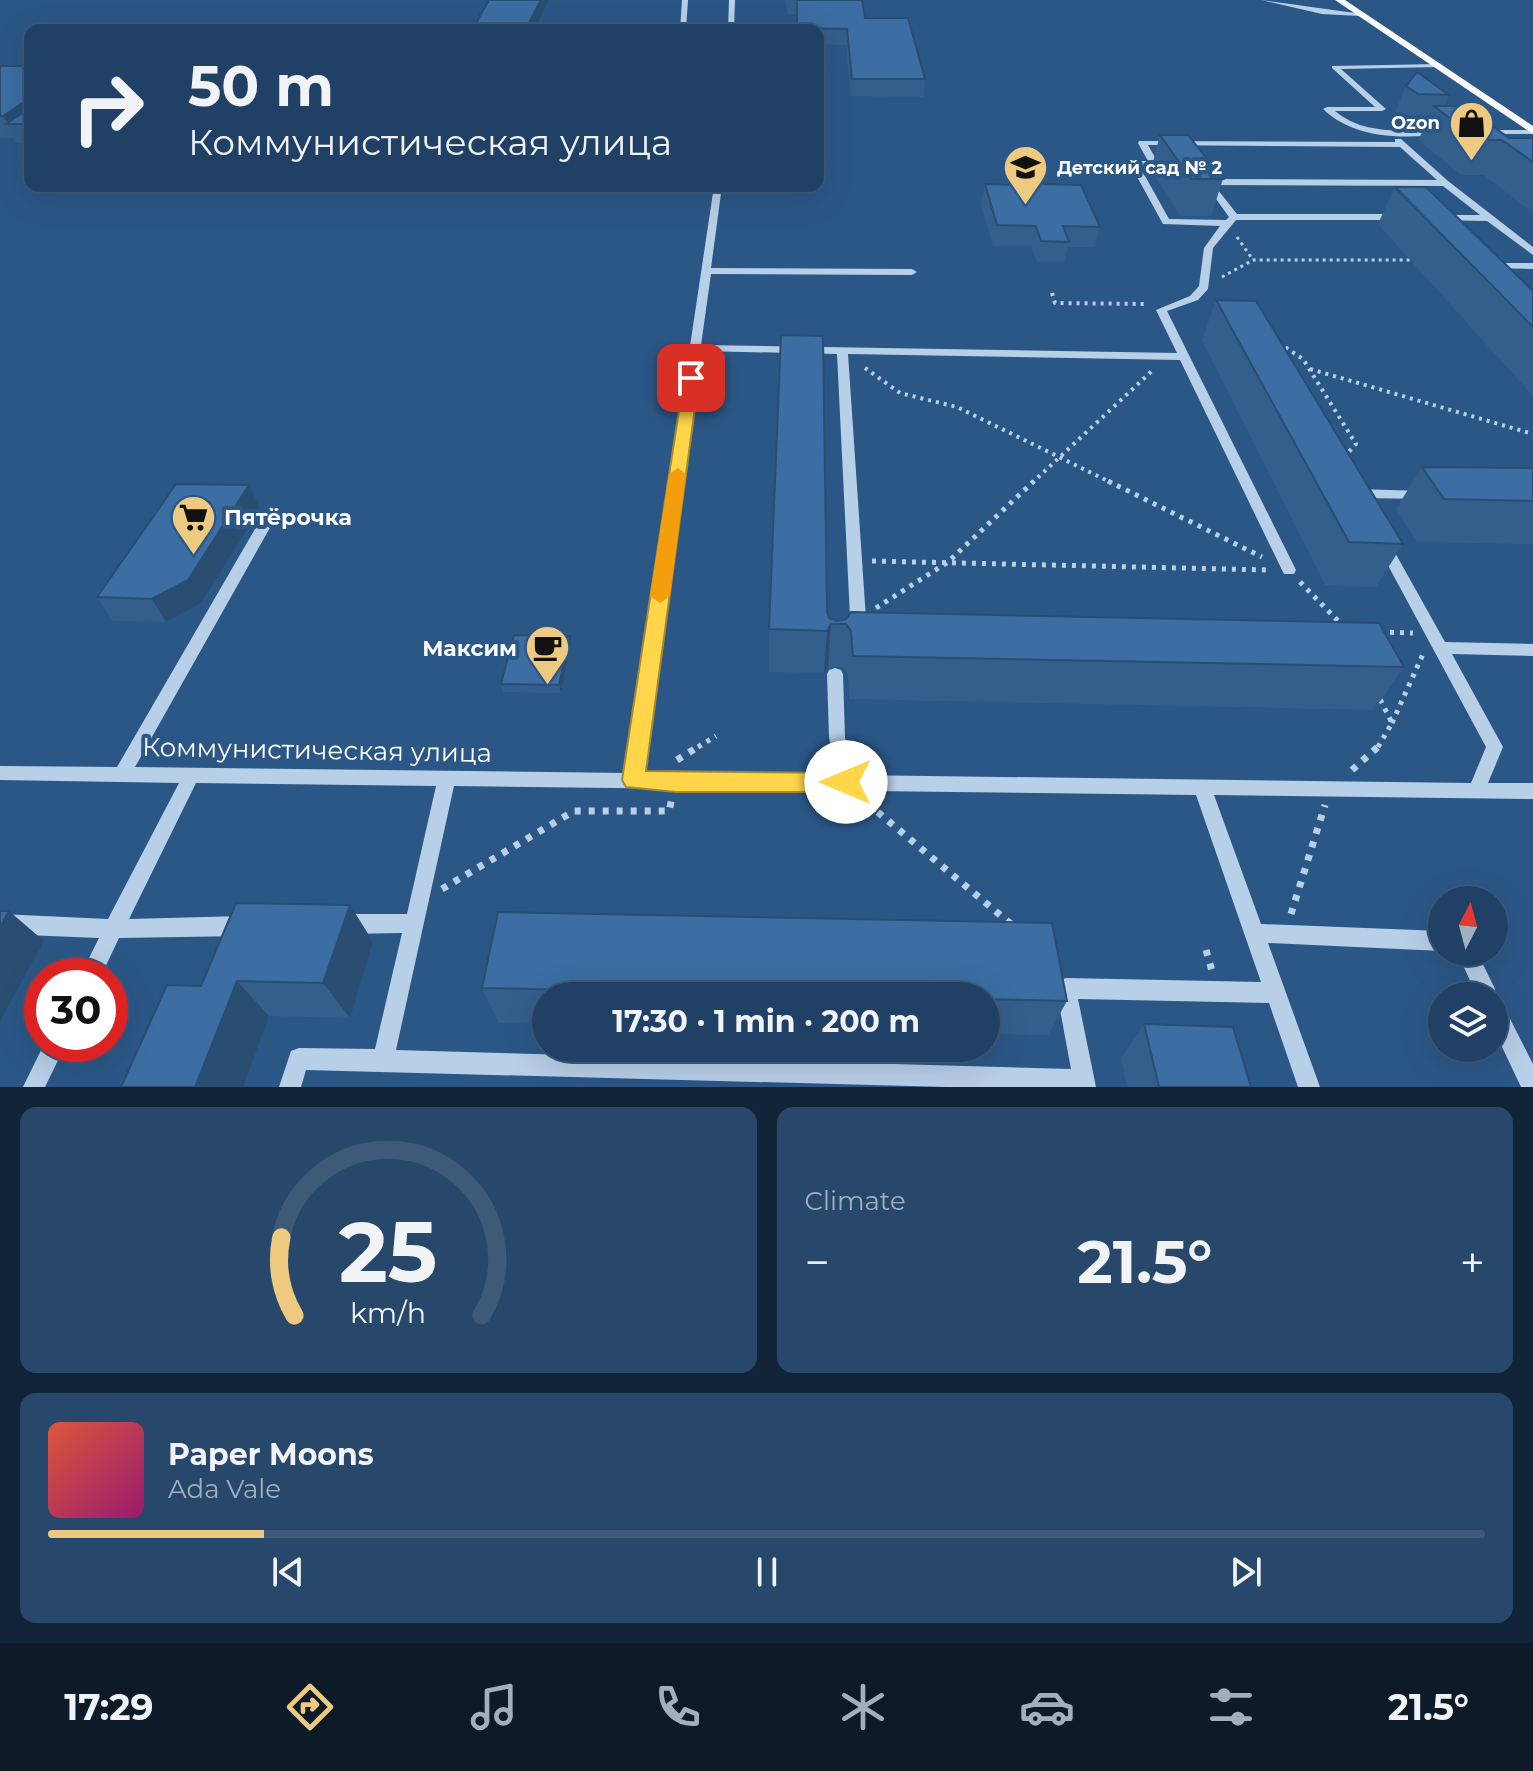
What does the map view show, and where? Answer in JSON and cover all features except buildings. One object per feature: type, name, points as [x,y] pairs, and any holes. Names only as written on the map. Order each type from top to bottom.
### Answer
[{"type":"main road","points":[[1339,0],[1533,131]]},
{"type":"street","points":[[683,24],[685,0]]},
{"type":"street","points":[[731,24],[732,0]]},
{"type":"street","points":[[1264,0],[1322,12],[1359,14]]},
{"type":"street","points":[[1438,66],[1334,67],[1382,109],[1327,109],[1342,124],[1359,129],[1451,132]]},
{"type":"street","points":[[1467,132],[1533,131]]},
{"type":"street","points":[[1389,132],[1445,183],[1533,252]]},
{"type":"street","points":[[1154,164],[1142,143],[1403,145]]},
{"type":"street","points":[[1182,165],[1134,164],[1166,222],[1416,217]]},
{"type":"street","points":[[1231,220],[1206,179],[1445,183]]},
{"type":"street","points":[[634,780],[717,192]]},
{"type":"street","points":[[1431,218],[1492,218]]},
{"type":"street","points":[[1231,220],[1210,240],[1205,252],[1204,287],[1194,298],[1161,310],[1289,570]]},
{"type":"street","points":[[1487,277],[1475,266],[1533,266]]},
{"type":"street","points":[[707,271],[912,272]]},
{"type":"street","points":[[696,348],[1184,357]]},
{"type":"street","points":[[835,639],[866,619],[855,560],[842,351]]},
{"type":"street","points":[[1366,501],[1443,495]]},
{"type":"street","points":[[122,774],[273,510]]},
{"type":"street","points":[[1379,535],[1495,747],[1476,790]]},
{"type":"street","points":[[1436,641],[1533,650]]},
{"type":"street","points":[[835,674],[837,737],[846,782]]},
{"type":"street","name":"Коммунистическая улица","points":[[0,773],[1533,791]]},
{"type":"street","points":[[99,958],[192,774]]},
{"type":"street","points":[[383,1060],[447,778]]},
{"type":"street","points":[[1202,787],[1309,1087]]},
{"type":"street","points":[[318,925],[415,913]]},
{"type":"street","points":[[0,924],[113,929],[255,926]]},
{"type":"street","points":[[1255,933],[1428,940]]},
{"type":"street","points":[[290,1087],[299,1059],[1084,1084],[1066,988],[1276,993]]},
{"type":"street","points":[[1508,1036],[1533,1087]]},
{"type":"street","points":[[34,1087],[46,1062]]},
{"type":"path","points":[[1231,220],[1253,260]]},
{"type":"path","points":[[1204,287],[1253,260],[1428,260]]},
{"type":"path","points":[[1052,293],[1055,303],[1176,304]]},
{"type":"path","points":[[1269,337],[1303,359],[1356,444],[1345,456],[1366,501]]},
{"type":"path","points":[[842,351],[900,393],[957,407],[1289,570],[1347,631]]},
{"type":"path","points":[[866,619],[948,562],[1167,357]]},
{"type":"path","points":[[1309,368],[1533,434]]},
{"type":"path","points":[[855,560],[1289,570]]},
{"type":"path","points":[[1285,934],[1330,788],[1380,745],[1436,641],[1376,631]]},
{"type":"path","points":[[1373,683],[1392,723]]},
{"type":"path","points":[[415,913],[574,811],[669,811],[676,783],[677,760],[716,736]]},
{"type":"path","points":[[846,782],[883,819],[1016,927]]},
{"type":"slow traffic","points":[[660,596],[678,474]]},
{"type":"place","name":"Ozon","points":[[1471,162]]},
{"type":"place","name":"Детский сад № 2","points":[[1026,207]]},
{"type":"place","name":"Пятёрочка","points":[[193,556]]},
{"type":"place","name":"Максим","points":[[548,687]]},
{"type":"route","points":[[691,378],[634,780],[676,783],[846,782]]}]
